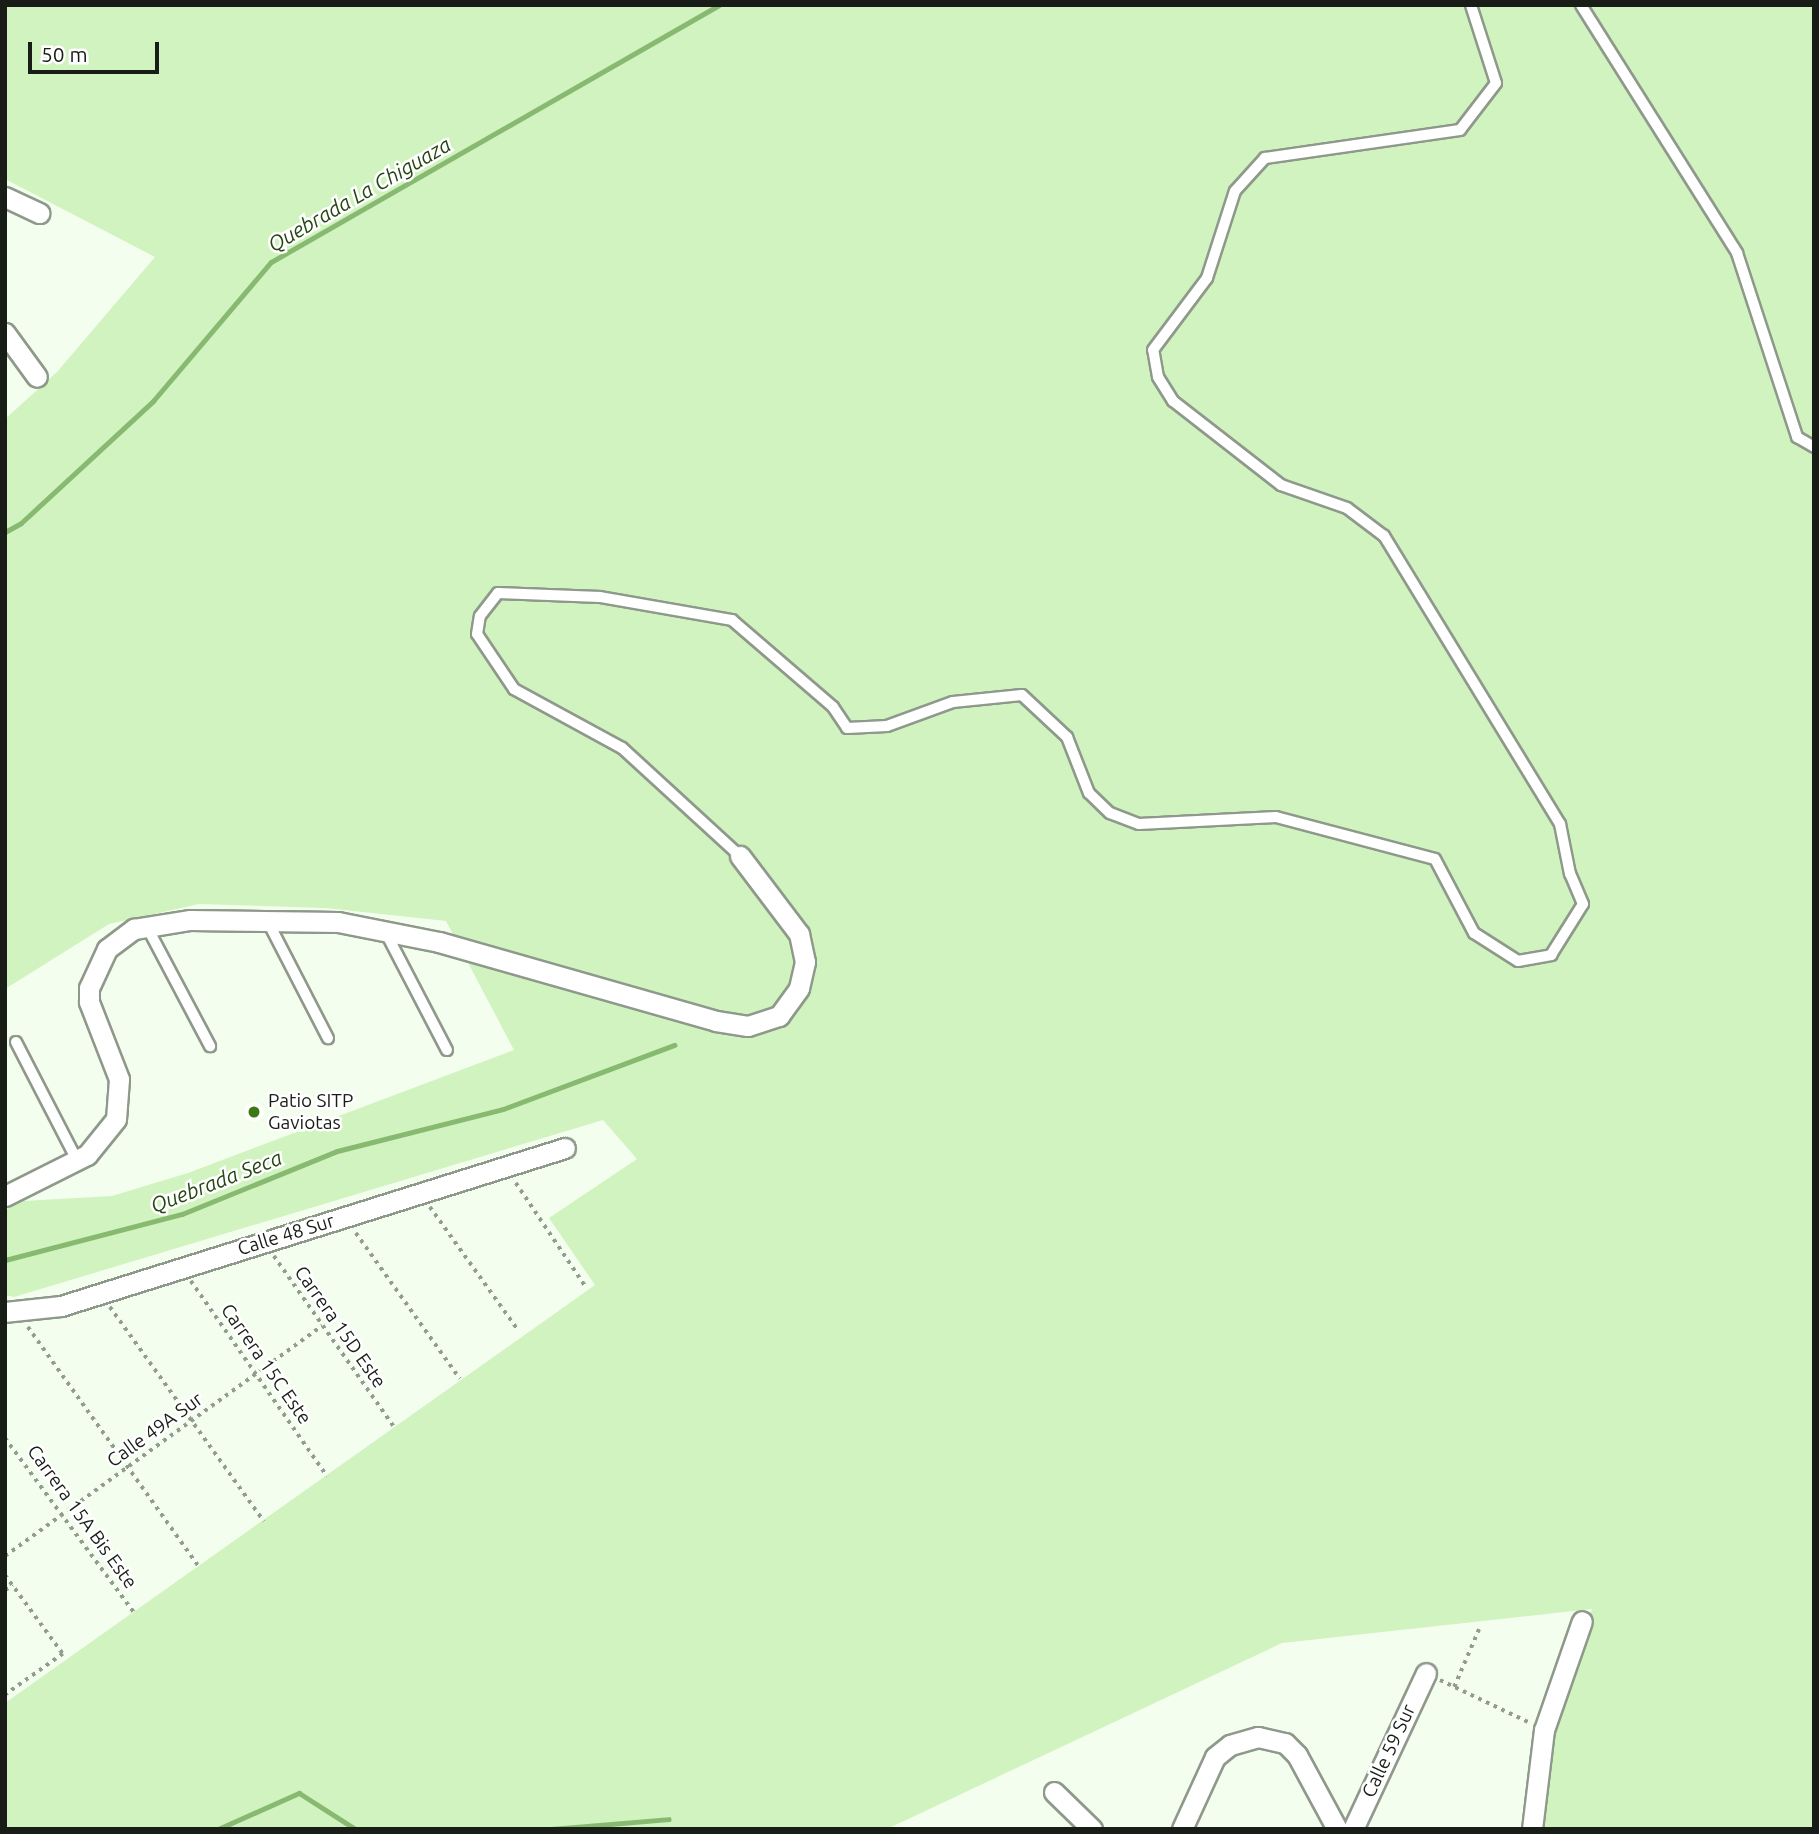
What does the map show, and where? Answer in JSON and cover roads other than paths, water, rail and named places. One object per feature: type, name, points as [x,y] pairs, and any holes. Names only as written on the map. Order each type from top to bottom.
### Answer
[{"type":"street","points":[[5,197],[39,213]]},
{"type":"street","points":[[5,333],[37,377]]},
{"type":"street","points":[[5,1196],[76,1160],[110,1130],[121,1099],[114,1058],[89,1002],[91,976],[117,939],[147,927],[190,920],[320,920],[385,932],[748,1026],[779,1016],[799,988],[805,962],[799,934],[740,856]]},
{"type":"street","name":"Calle 48 Sur","points":[[11,1312],[61,1306],[565,1148]]},
{"type":"street","points":[[1532,1829],[1544,1730],[1581,1621]]},
{"type":"street","name":"Calle 59 Sur","points":[[1353,1829],[1426,1673]]},
{"type":"street","points":[[1182,1829],[1210,1765],[1222,1751],[1248,1738],[1285,1743],[1308,1772],[1337,1829]]},
{"type":"street","points":[[1055,1792],[1092,1829]]},
{"type":"lane","points":[[740,856],[622,748],[514,689],[477,634],[480,617],[498,593],[600,597],[732,620],[833,707],[847,728],[887,726],[953,702],[1022,695],[1067,737],[1089,793],[1110,814],[1139,824],[1276,817],[1435,859],[1474,933],[1518,961],[1551,955],[1583,904],[1570,874],[1560,824],[1384,536],[1347,508],[1281,485],[1173,401],[1158,377],[1153,350],[1207,278],[1236,191],[1265,158],[1460,130],[1496,83],[1471,5]]},
{"type":"lane","points":[[1581,5],[1737,253],[1797,437],[1814,447]]},
{"type":"lane","points":[[267,920],[328,1038]]},
{"type":"lane","points":[[147,927],[210,1046]]},
{"type":"lane","points":[[385,932],[447,1050]]},
{"type":"lane","points":[[16,1042],[76,1160]]},
{"type":"waterway","name":"Quebrada La Chiguaza","points":[[5,532],[21,523],[153,401],[271,262],[719,5]]},
{"type":"waterway","name":"Quebrada Seca","points":[[5,1260],[182,1214],[337,1151],[503,1109],[674,1045]]},
{"type":"waterway","points":[[218,1829],[299,1793],[355,1829]]},
{"type":"waterway","points":[[551,1829],[669,1819]]},
{"type":"place","name":"Patio SITP Gaviotas","points":[[254,1112]]}]
